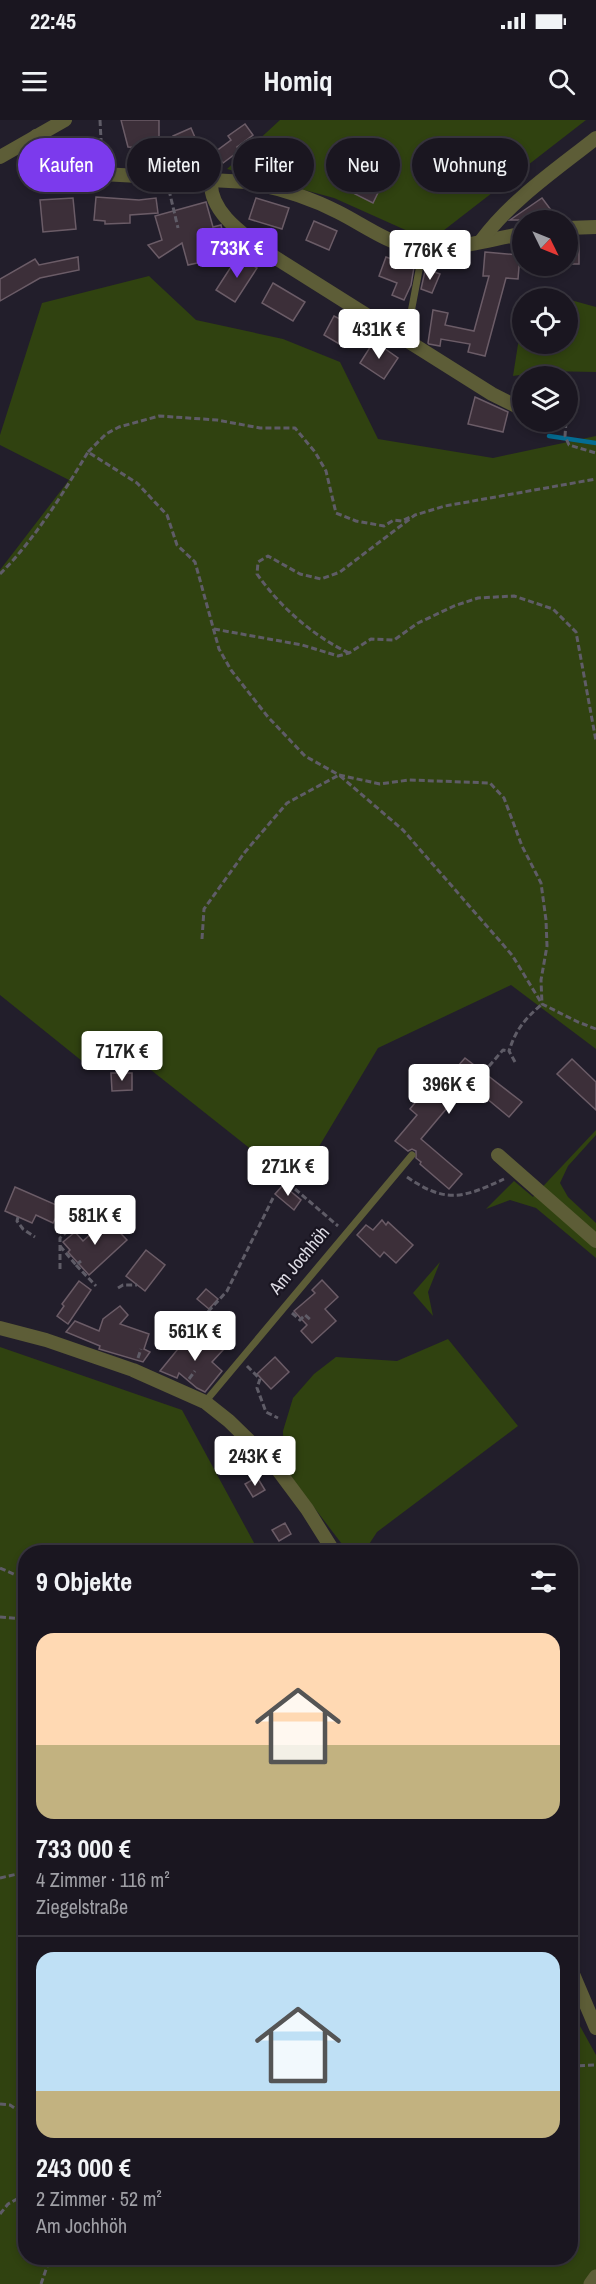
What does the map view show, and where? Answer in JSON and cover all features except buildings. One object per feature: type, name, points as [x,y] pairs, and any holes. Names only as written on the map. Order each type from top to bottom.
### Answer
[{"type":"street","points":[[0,157],[65,120]]},
{"type":"street","points":[[36,136],[46,152],[58,164],[74,170],[127,174]]},
{"type":"street","points":[[481,241],[493,225],[528,193],[596,138]]},
{"type":"street","points":[[221,181],[247,182],[287,191],[337,211],[385,238],[411,247],[438,249],[512,236]]},
{"type":"street","points":[[210,192],[222,212],[243,234],[268,253],[492,394],[512,404]]},
{"type":"street","points":[[578,228],[596,227]]},
{"type":"street","points":[[498,1155],[596,1241]]},
{"type":"street","points":[[0,1328],[46,1340],[133,1370],[205,1402],[229,1421],[274,1466],[307,1509],[330,1545]]},
{"type":"street","points":[[578,1986],[596,2028]]},
{"type":"street","points":[[591,2284],[596,2277]]},
{"type":"lane","points":[[406,339],[423,249]]},
{"type":"lane","name":"Am Jochhöh","points":[[205,1402],[412,1155]]},
{"type":"path","points":[[100,120],[100,138]]},
{"type":"path","points":[[170,192],[178,228]]},
{"type":"path","points":[[0,574],[13,561],[55,506],[88,452],[106,434],[119,427],[159,416],[217,420],[260,428],[295,428],[315,452],[326,471],[336,513],[356,521],[384,526],[394,520],[402,521],[446,506],[596,479]]},
{"type":"path","points":[[565,432],[569,445],[596,453]]},
{"type":"path","points":[[88,452],[137,483],[167,515],[177,545],[195,562],[219,649],[231,670],[268,717],[305,756],[339,775],[403,830],[512,955],[542,1004],[596,1029]]},
{"type":"path","points":[[349,653],[329,644],[268,591],[257,574],[258,562],[268,556],[300,574],[321,579],[340,572],[415,515]]},
{"type":"path","points":[[214,629],[302,645],[338,656],[349,653],[372,639],[394,640],[418,623],[454,606],[478,598],[514,596],[553,609],[576,632],[596,741]]},
{"type":"path","points":[[202,939],[204,909],[245,852],[287,803],[339,775],[380,784],[409,780],[490,783],[504,798],[522,846],[541,883],[547,946],[541,980],[542,1004]]},
{"type":"path","points":[[514,1062],[508,1051],[515,1033],[528,1016],[542,1004]]},
{"type":"path","points":[[483,1073],[503,1050],[508,1051]]},
{"type":"path","points":[[399,1170],[432,1192],[458,1195],[506,1178],[514,1170]]},
{"type":"path","points":[[295,1189],[342,1230]]},
{"type":"path","points":[[175,1342],[194,1327],[226,1291],[273,1198]]},
{"type":"path","points":[[18,1217],[17,1221],[23,1229],[34,1237]]},
{"type":"path","points":[[60,1269],[60,1238],[72,1227]]},
{"type":"path","points":[[60,1246],[96,1286]]},
{"type":"path","points":[[76,1265],[81,1261]]},
{"type":"path","points":[[117,1287],[137,1285]]},
{"type":"path","points":[[286,1310],[300,1320],[305,1315],[312,1321]]},
{"type":"path","points":[[137,1361],[141,1348]]},
{"type":"path","points":[[243,1361],[260,1379],[257,1388],[266,1412],[278,1418]]},
{"type":"path","points":[[187,1383],[195,1371]]},
{"type":"path","points":[[0,1568],[18,1576]]},
{"type":"path","points":[[0,1617],[18,1618]]},
{"type":"path","points":[[0,1878],[18,1874]]},
{"type":"path","points":[[578,2066],[596,2065]]},
{"type":"path","points":[[0,2104],[10,2105],[18,2110]]},
{"type":"path","points":[[0,2214],[8,2204],[18,2198]]},
{"type":"path","points":[[41,2284],[48,2265]]},
{"type":"green space","points":[[280,120],[586,120],[528,165],[528,138],[412,138],[412,192],[493,192],[430,241],[334,198],[312,192],[314,192],[314,138],[261,138]]},
{"type":"green space","points":[[149,276],[196,320],[283,339],[340,362],[378,439],[493,458],[596,436],[596,1049],[511,985],[378,1048],[296,1185],[103,1032],[82,1061],[0,995],[0,570],[69,480],[0,445],[0,435],[42,303]]},
{"type":"green space","points":[[578,302],[596,307],[596,372],[578,372],[578,366],[515,366],[516,354],[578,354]]},
{"type":"green space","points":[[596,1130],[596,1135],[568,1166],[560,1183],[568,1197],[596,1223],[596,1258],[536,1208],[510,1200],[486,1209],[514,1181],[533,1197]]},
{"type":"green space","points":[[440,1262],[428,1292],[433,1316],[413,1293]]},
{"type":"green space","points":[[448,1339],[518,1426],[377,1532],[369,1545],[343,1545],[284,1468],[283,1431],[293,1398],[314,1374],[336,1357],[397,1361]]},
{"type":"green space","points":[[0,1347],[182,1410],[255,1545],[18,1545],[18,2265],[578,2265],[578,2022],[596,2055],[596,2284],[0,2284]]},
{"type":"waterway","points":[[549,436],[596,443]]}]
